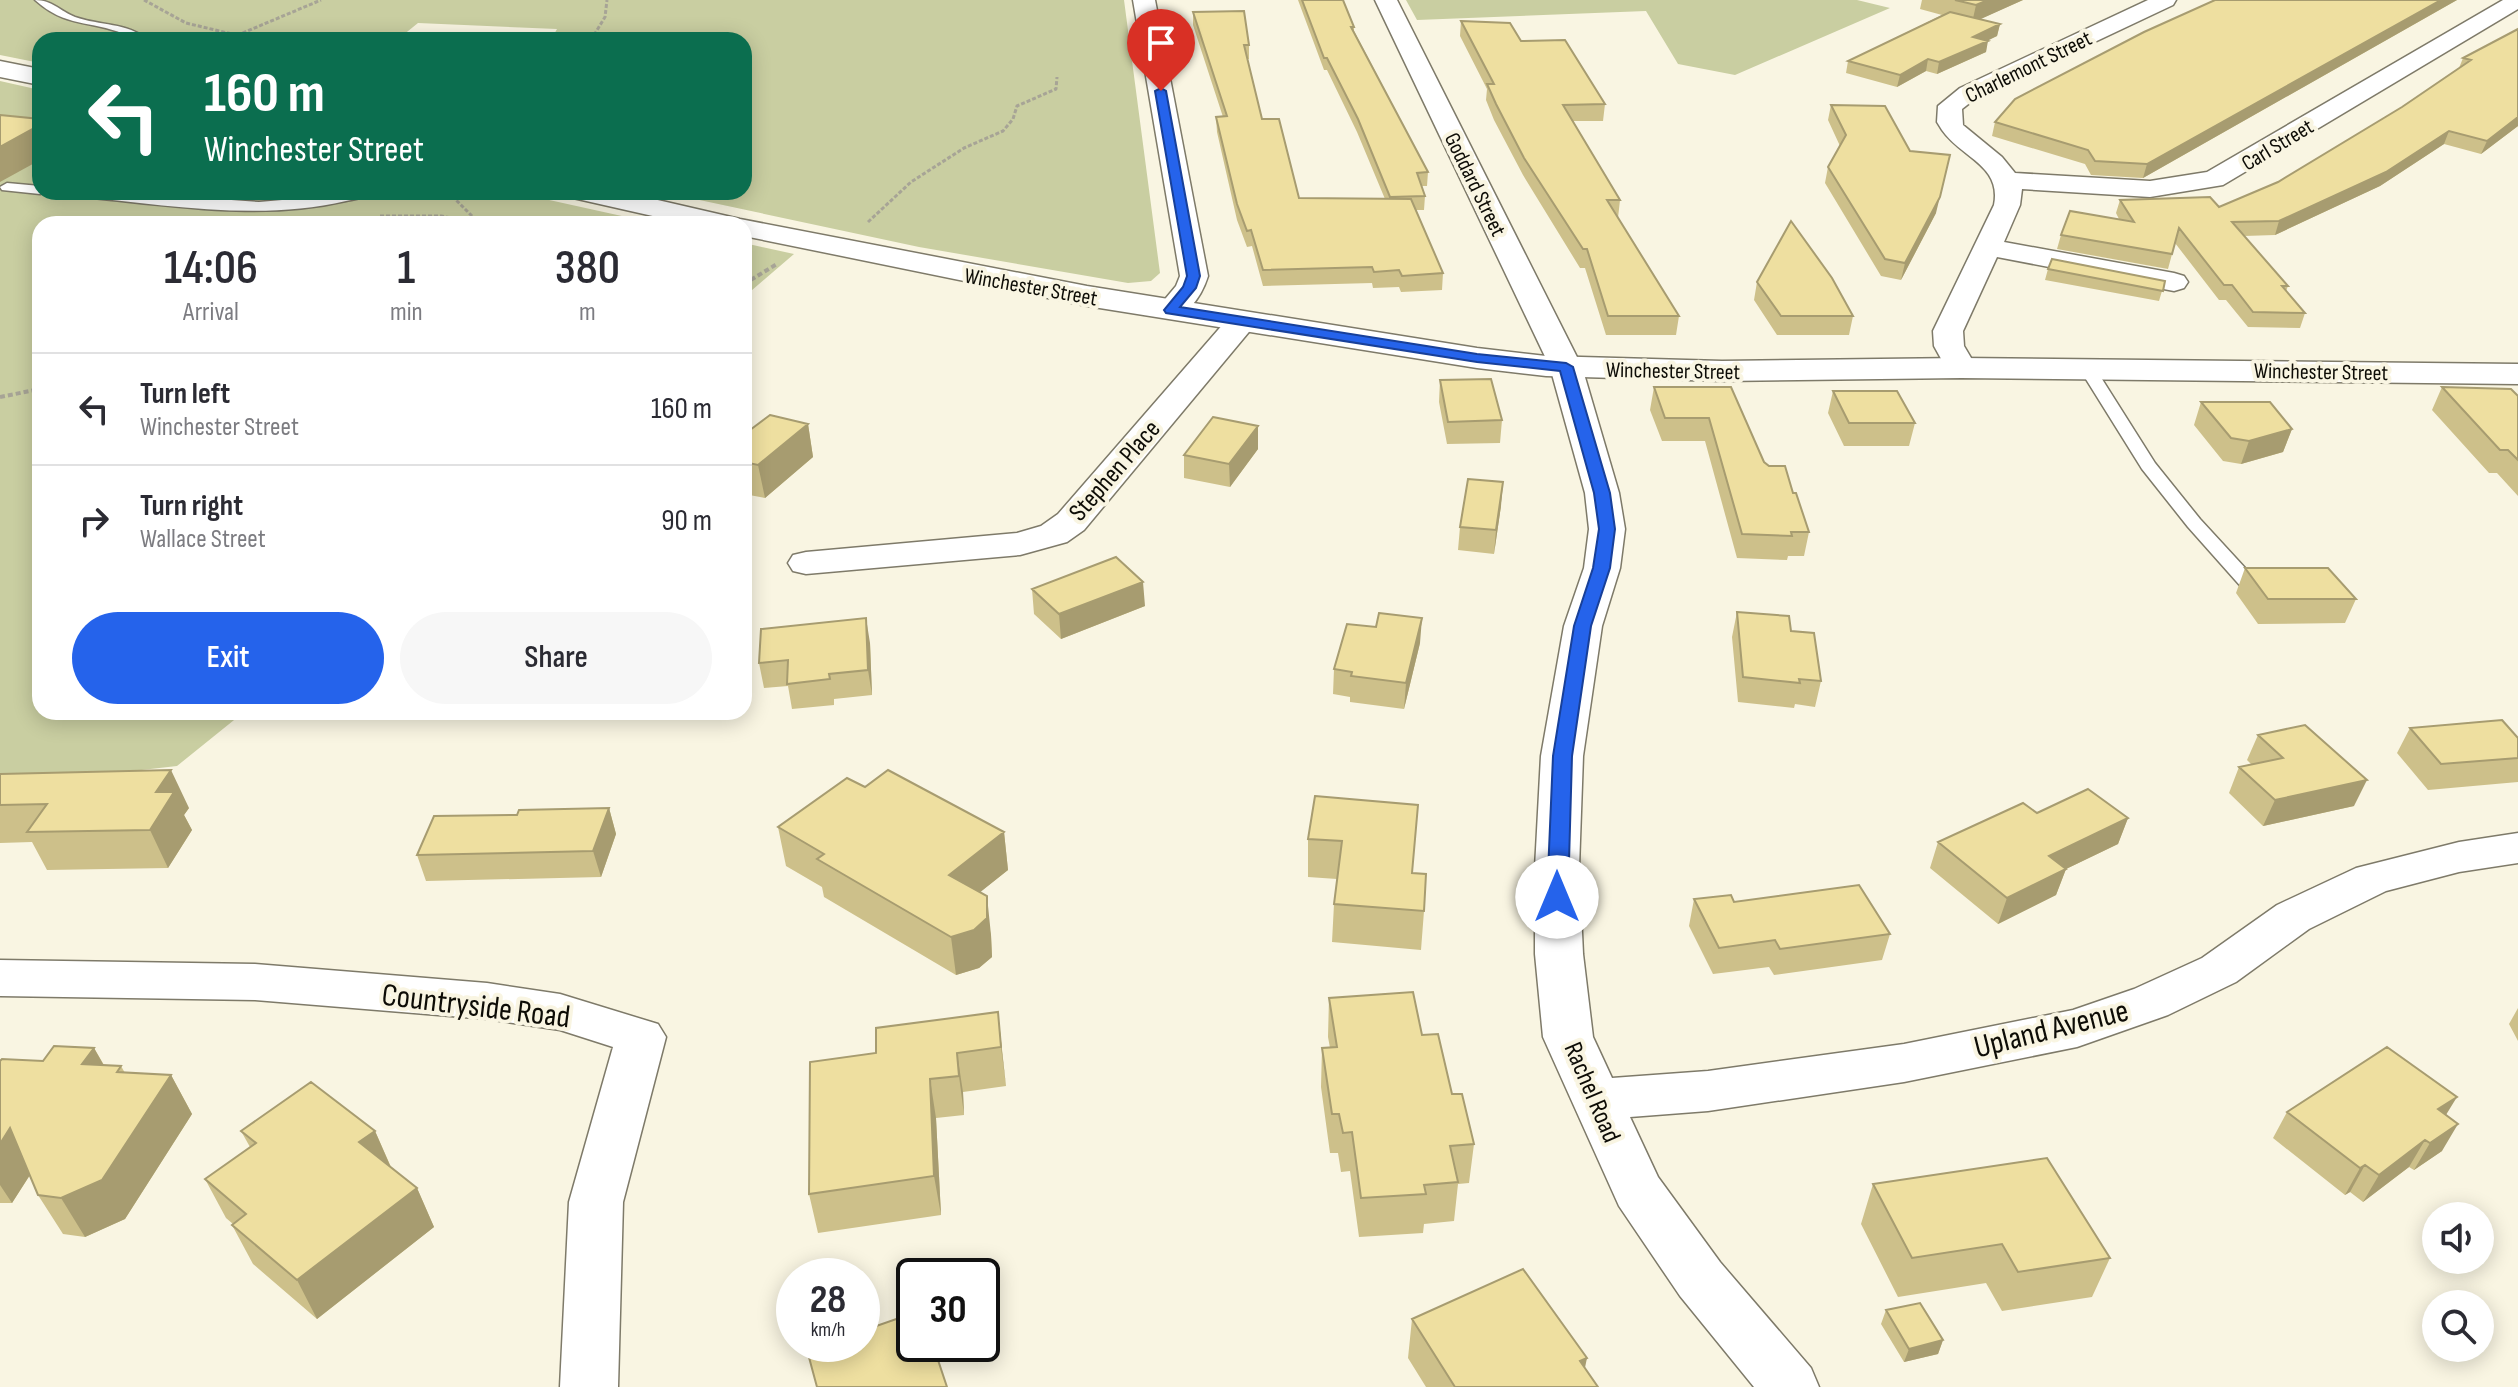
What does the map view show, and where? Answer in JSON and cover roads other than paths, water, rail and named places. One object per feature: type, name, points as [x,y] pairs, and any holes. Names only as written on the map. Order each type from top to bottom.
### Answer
[{"type":"street","points":[[1144,0],[1194,276],[1190,288],[1171,310]]},
{"type":"street","name":"Goddard Street","points":[[1386,0],[1566,367]]},
{"type":"street","name":"Charlemont Street","points":[[2008,180],[1994,163],[1954,130],[1949,122],[1950,106],[1968,93],[2165,0]]},
{"type":"street","name":"Carl Street","points":[[2008,180],[2150,189],[2214,179],[2518,0]]},
{"type":"street","points":[[0,69],[32,75]]},
{"type":"street","points":[[1961,368],[1947,341],[1948,331],[2010,197],[2008,180]]},
{"type":"street","points":[[620,200],[692,216]]},
{"type":"street","name":"Winchester Street","points":[[752,229],[974,276],[1171,310],[1477,358],[1566,367],[1708,371],[2087,368],[2518,374]]},
{"type":"street","points":[[1987,247],[2174,282]]},
{"type":"street","name":"Stephen Place","points":[[806,563],[1020,544],[1054,534],[1071,522],[1242,321]]},
{"type":"street","name":"Rachel Road","points":[[1566,367],[1606,512],[1606,548],[1583,626],[1562,756],[1557,868],[1559,954],[1568,1037],[1638,1190],[1700,1279],[1790,1387]]},
{"type":"street","name":"Upland Avenue","points":[[1598,1099],[1708,1091],[1904,1063],[2077,1028],[2151,1002],[2219,970],[2293,917],[2372,879],[2459,857],[2518,848]]},
{"type":"street","name":"Countryside Road","points":[[0,978],[255,982],[487,1001],[560,1012],[641,1037],[596,1202],[589,1387]]},
{"type":"lane","points":[[40,0],[71,19],[129,32]]},
{"type":"lane","points":[[7,187],[32,189]]},
{"type":"lane","points":[[187,200],[273,206],[336,200]]},
{"type":"lane","points":[[2087,368],[2148,465],[2194,523],[2251,586]]}]
